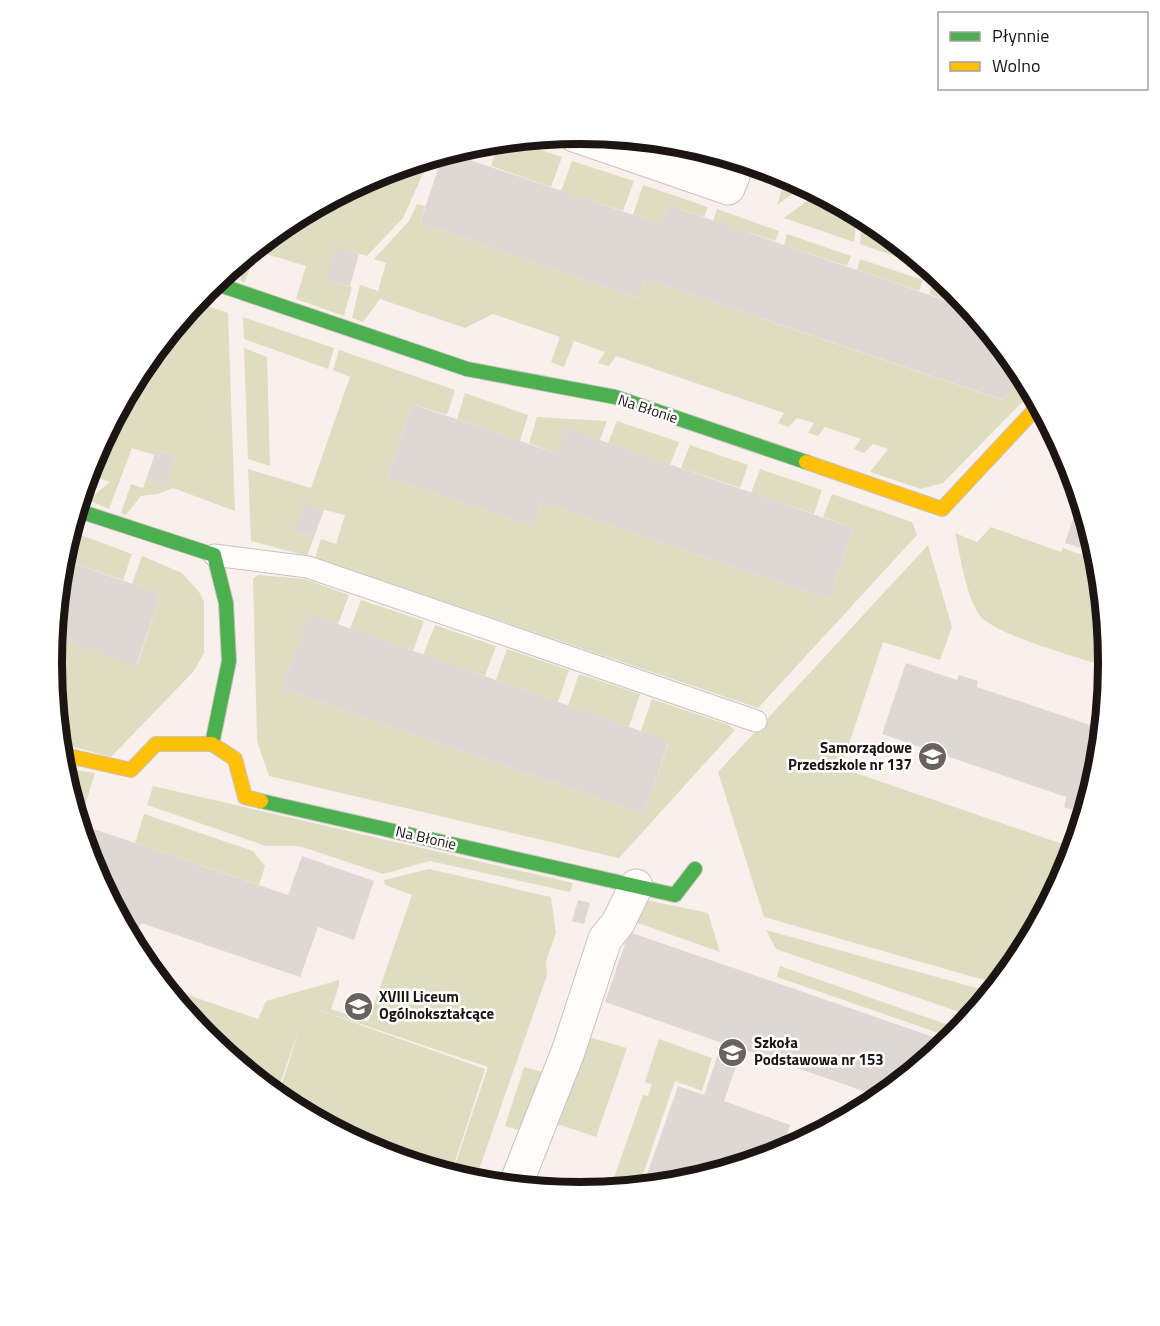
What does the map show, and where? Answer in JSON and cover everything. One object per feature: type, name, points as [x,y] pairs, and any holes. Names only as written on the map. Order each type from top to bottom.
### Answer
[{"type":"street","points":[[604,145],[728,188],[733,176]]},
{"type":"street","name":"Na Błonie","points":[[224,286],[467,369],[615,397],[942,509],[1033,411]]},
{"type":"street","points":[[70,756],[131,770],[156,744],[212,744],[229,661],[226,603],[214,555],[84,513]]},
{"type":"street","name":"Na Błonie","points":[[212,744],[236,759],[245,797],[675,895],[695,869]]},
{"type":"street","points":[[518,1178],[568,1052],[605,939],[618,923],[636,886]]},
{"type":"lane","points":[[214,555],[308,567],[756,721]]},
{"type":"shaded area","points":[[532,147],[562,157],[551,187],[491,166],[496,151],[512,149]]},
{"type":"shaded area","points":[[572,161],[634,181],[623,211],[561,191]]},
{"type":"shaded area","points":[[425,168],[403,218],[367,256],[335,248],[327,280],[352,287],[344,316],[296,299],[306,266],[263,253],[292,232],[351,198]]},
{"type":"shaded area","points":[[643,185],[708,207],[704,217],[668,205],[660,224],[633,215]]},
{"type":"shaded area","points":[[783,186],[796,192],[777,205]]},
{"type":"shaded area","points":[[810,199],[856,224],[854,242],[784,218]]},
{"type":"shaded area","points":[[417,204],[425,206],[420,223],[638,298],[645,279],[1005,401],[1013,378],[1026,399],[943,483],[921,489],[870,472],[888,449],[873,444],[864,453],[854,449],[861,439],[825,427],[818,436],[808,433],[814,423],[797,418],[789,427],[778,423],[784,413],[616,356],[609,366],[598,363],[605,352],[574,341],[564,367],[551,362],[560,337],[493,314],[465,328],[380,299],[363,322],[352,318],[360,285],[378,291],[386,263],[374,259],[409,221]]},
{"type":"shaded area","points":[[717,209],[779,231],[775,241],[713,221]]},
{"type":"shaded area","points":[[861,228],[906,260],[860,244]]},
{"type":"shaded area","points":[[787,234],[851,256],[847,266],[784,245]]},
{"type":"shaded area","points":[[860,259],[923,280],[919,291],[857,270]]},
{"type":"shaded area","points":[[252,261],[245,282],[241,281],[241,271]]},
{"type":"shaded area","points":[[933,283],[953,303],[929,294]]},
{"type":"shaded area","points":[[205,305],[228,313],[235,511],[173,488],[158,494],[141,496],[126,515],[121,513],[131,484],[143,488],[146,480],[165,486],[175,457],[157,450],[154,455],[132,448],[109,509],[88,500],[110,482],[97,476],[115,434],[149,375]]},
{"type":"shaded area","points":[[243,317],[334,348],[328,369],[244,339]]},
{"type":"shaded area","points":[[244,348],[267,357],[270,466],[248,459]]},
{"type":"shaded area","points":[[339,350],[455,390],[447,415],[412,404],[387,477],[533,526],[541,502],[829,599],[853,528],[823,517],[832,494],[912,522],[917,535],[758,708],[315,558],[321,539],[336,544],[345,515],[324,510],[295,531],[314,537],[307,556],[251,541],[248,469],[311,488],[350,377],[333,370]]},
{"type":"shaded area","points":[[465,393],[528,415],[520,441],[457,419]]},
{"type":"shaded area","points":[[537,417],[607,421],[600,440],[565,429],[556,453],[529,443]]},
{"type":"shaded area","points":[[617,421],[679,442],[670,465],[608,443]]},
{"type":"shaded area","points":[[690,445],[748,465],[740,488],[681,468]]},
{"type":"shaded area","points":[[760,469],[822,490],[814,514],[751,493]]},
{"type":"shaded area","points":[[991,527],[1061,552],[1063,548],[1088,557],[1094,595],[1098,664],[1018,637],[986,621],[978,613],[967,585],[955,533],[977,542]]},
{"type":"shaded area","points":[[78,534],[132,554],[123,580],[71,562]]},
{"type":"shaded area","points":[[928,545],[952,627],[940,660],[883,642],[841,768],[1065,845],[1029,922],[989,981],[764,917],[718,772]]},
{"type":"shaded area","points":[[142,556],[182,573],[199,592],[204,602],[204,653],[194,671],[111,757],[68,745],[63,697],[63,640],[137,665],[161,594],[132,584]]},
{"type":"shaded area","points":[[258,575],[305,579],[349,595],[338,624],[309,615],[282,689],[644,814],[669,742],[641,731],[652,699],[729,725],[735,730],[619,858],[269,776],[257,741],[253,579]]},
{"type":"shaded area","points":[[361,600],[424,621],[413,651],[350,629]]},
{"type":"shaded area","points":[[435,625],[496,646],[485,676],[423,655]]},
{"type":"shaded area","points":[[507,649],[569,670],[558,702],[496,680]]},
{"type":"shaded area","points":[[579,674],[640,694],[629,727],[568,706]]},
{"type":"shaded area","points":[[72,770],[95,773],[83,811]]},
{"type":"shaded area","points":[[153,786],[573,883],[570,892],[430,861],[383,874],[299,846],[266,846],[147,805]]},
{"type":"shaded area","points":[[144,814],[253,851],[265,866],[259,885],[135,843]]},
{"type":"shaded area","points":[[429,869],[551,897],[556,933],[546,961],[547,975],[478,1172],[455,1166],[488,1067],[307,1006],[485,1069],[454,1166],[446,1164],[413,1154],[351,1128],[281,1086],[300,1027],[280,1085],[213,1030],[179,992],[258,1019],[266,1001],[339,980],[331,1009],[368,1022],[412,895],[385,885],[384,880]]},
{"type":"shaded area","points":[[637,898],[708,913],[720,952],[635,922]]},
{"type":"shaded area","points":[[766,930],[982,990],[963,1013],[776,949]]},
{"type":"shaded area","points":[[780,966],[951,1026],[942,1034],[777,977]]},
{"type":"shaded area","points":[[588,1037],[627,1048],[596,1137],[551,1122]]},
{"type":"shaded area","points":[[659,1039],[712,1058],[702,1091],[675,1081],[642,1178],[613,1180],[643,1095],[648,1096],[652,1084],[645,1082]]},
{"type":"shaded area","points":[[524,1067],[547,1073],[522,1131],[505,1126]]},
{"type":"building","points":[[463,158],[660,224],[668,205],[954,303],[991,347],[1013,378],[1006,401],[645,279],[638,298],[420,223],[440,164]]},
{"type":"building","points":[[335,247],[359,254],[350,286],[326,280]]},
{"type":"building","points":[[412,404],[556,453],[565,428],[853,528],[829,599],[541,502],[533,526],[387,477]]},
{"type":"building","points":[[156,450],[175,457],[165,487],[146,480]]},
{"type":"building","points":[[304,504],[324,510],[314,537],[295,531]]},
{"type":"building","points":[[1076,511],[1086,550],[1065,543]]},
{"type":"building","points":[[71,562],[161,594],[136,666],[63,640]]},
{"type":"building","points":[[309,614],[669,741],[644,814],[282,689]]},
{"type":"building","points":[[906,663],[957,680],[959,675],[978,681],[977,687],[1094,726],[1089,764],[1077,811],[1064,807],[1066,797],[882,734]]},
{"type":"building","points":[[88,827],[288,895],[302,856],[374,881],[354,940],[318,927],[300,977],[141,923],[137,932],[115,892]]},
{"type":"building","points":[[578,900],[590,903],[584,924],[572,921]]},
{"type":"building","points":[[629,932],[938,1038],[869,1093],[742,1049],[724,1101],[790,1125],[785,1139],[714,1164],[646,1177],[678,1086],[704,1095],[722,1043],[605,1002]]},
{"type":"traffic: fast","points":[[224,286],[467,369],[615,397],[806,462]]},
{"type":"traffic: fast","points":[[84,513],[214,555],[226,603],[229,661],[212,744]]},
{"type":"traffic: fast","points":[[261,801],[675,895],[695,869]]},
{"type":"traffic: slow","points":[[806,462],[942,509],[1033,411]]},
{"type":"traffic: slow","points":[[70,756],[131,770],[156,744],[212,744],[235,759],[245,797],[261,801]]},
{"type":"place","name":"Samorządowe Przedszkole nr 137","points":[[933,757]]},
{"type":"place","name":"XVIII Liceum Ogólnokształcące","points":[[358,1006]]},
{"type":"place","name":"Szkoła Podstawowa nr 153","points":[[733,1052]]}]
